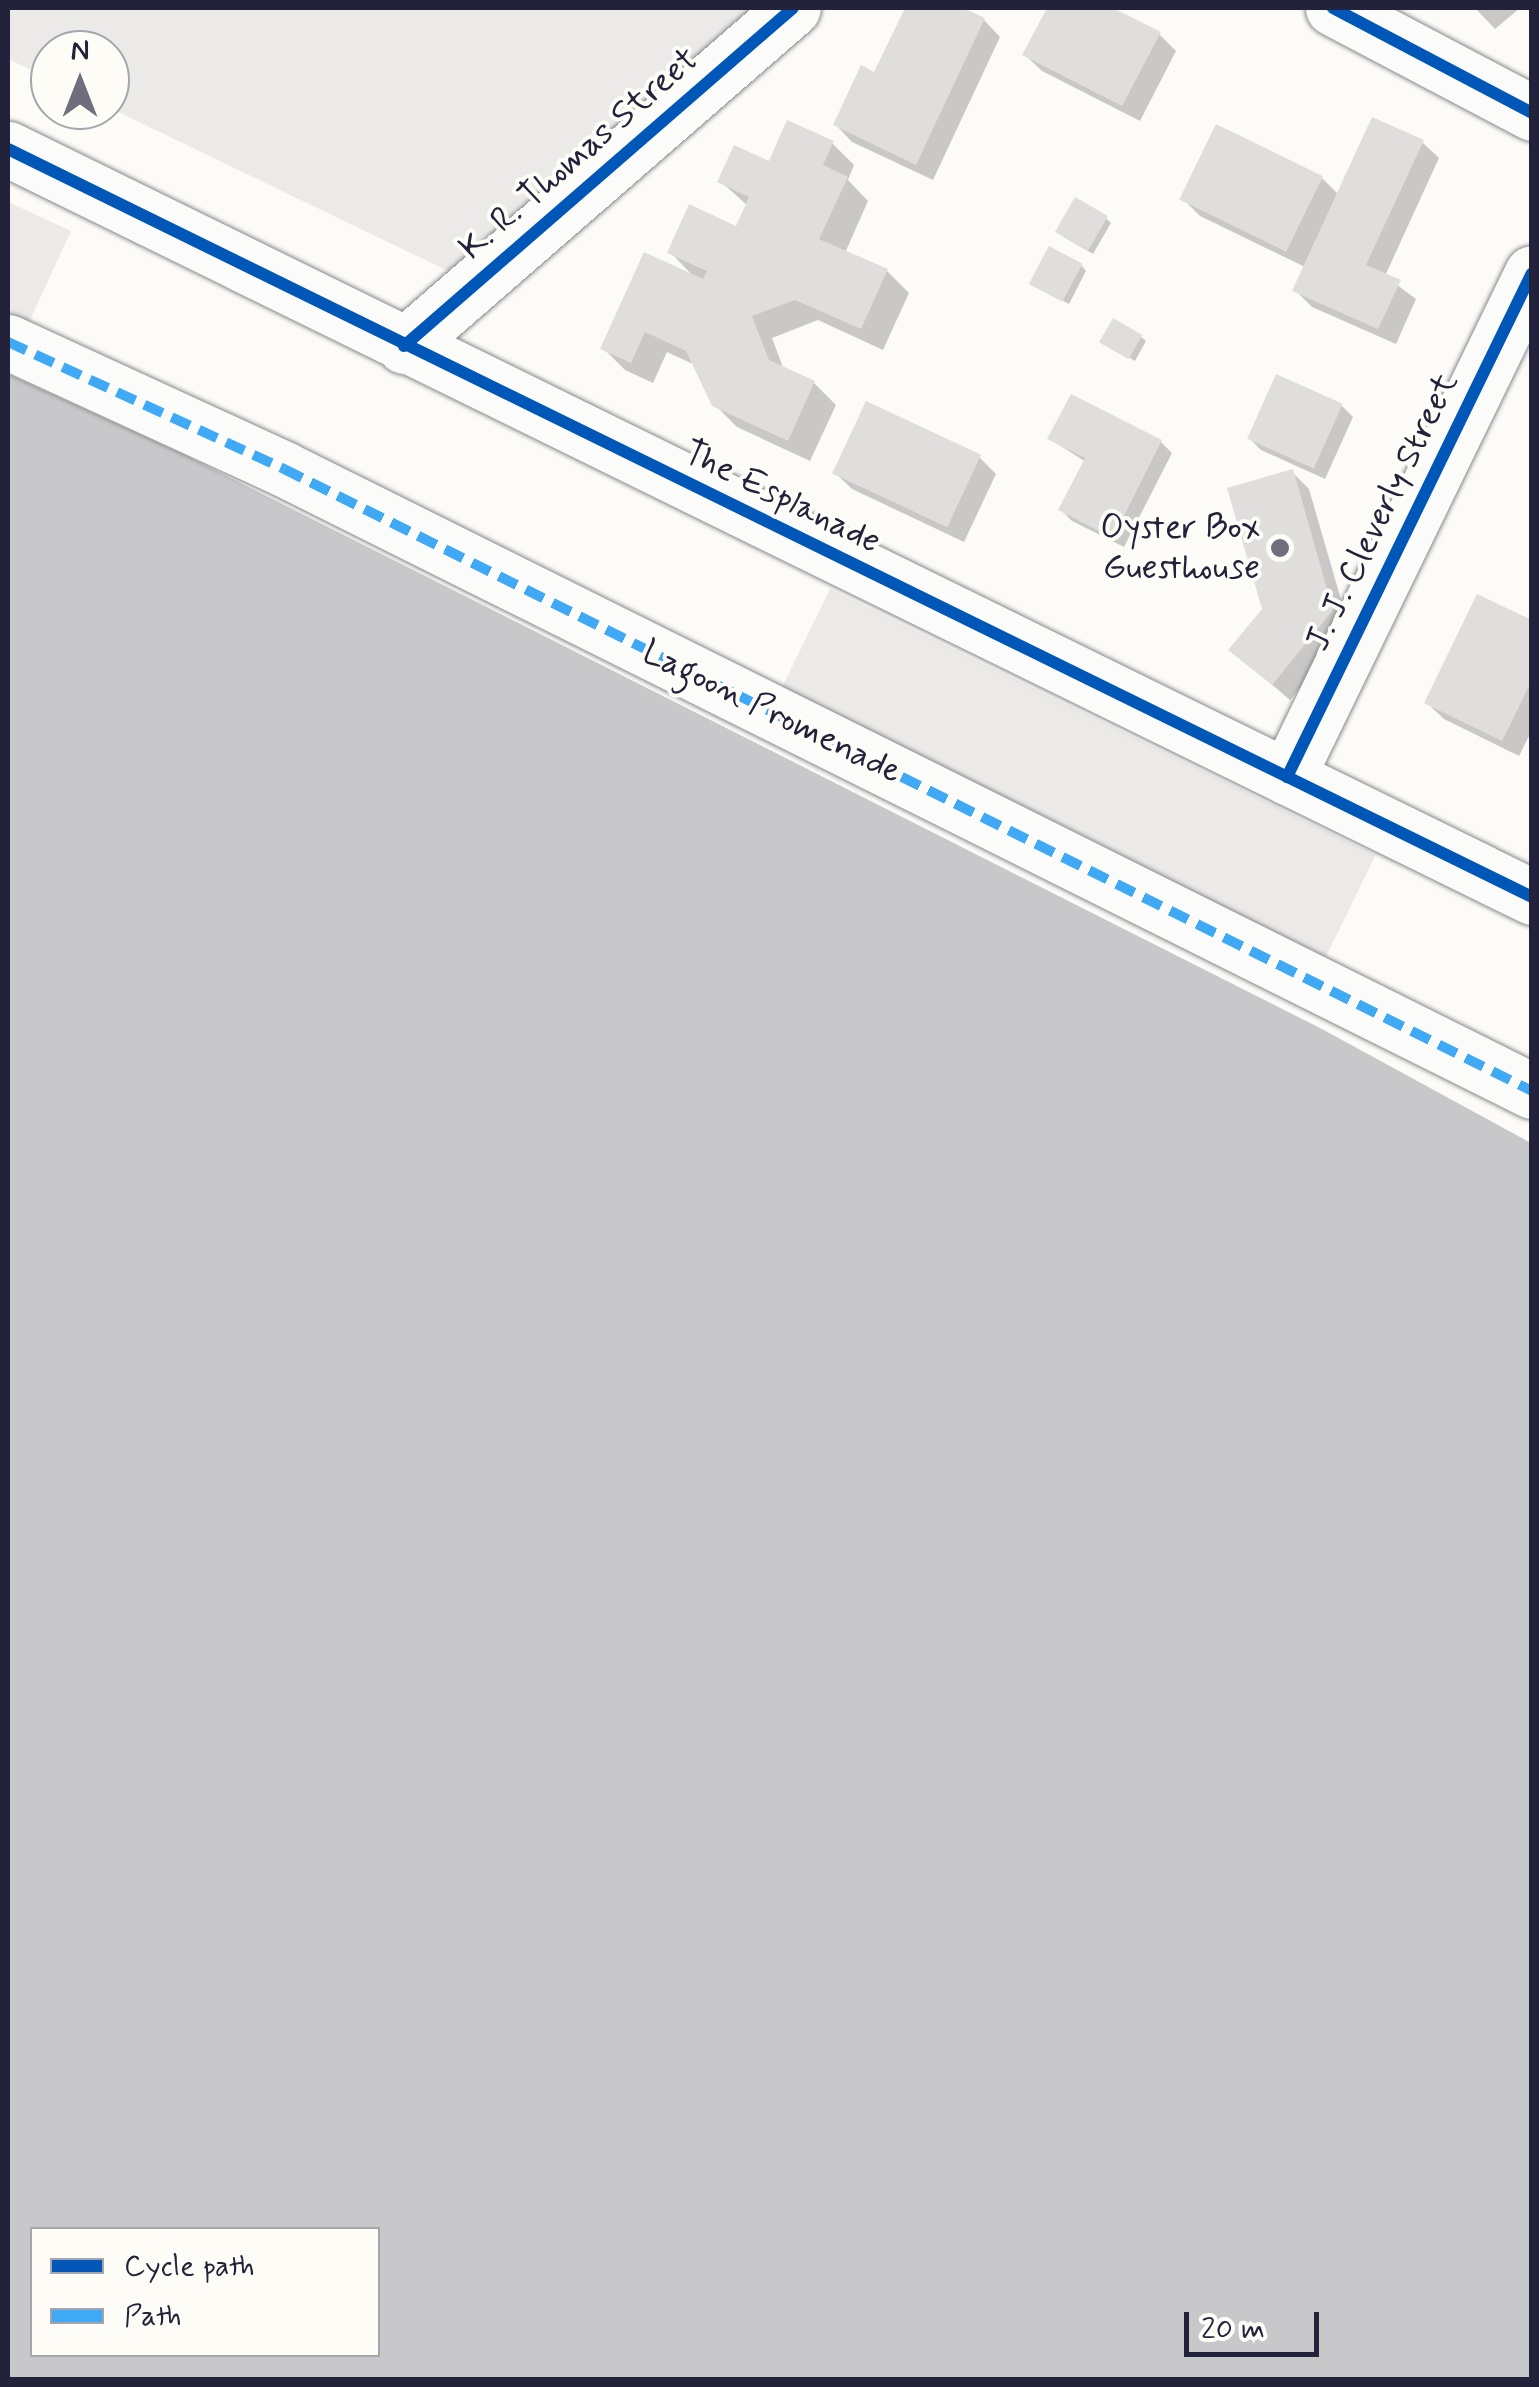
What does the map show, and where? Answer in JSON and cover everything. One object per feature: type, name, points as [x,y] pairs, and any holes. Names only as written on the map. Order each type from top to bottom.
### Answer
[{"type":"street","name":"K. R. Thomas Street","points":[[404,346],[793,8]]},
{"type":"street","points":[[1333,8],[1532,113]]},
{"type":"street","name":"The Esplanade","points":[[8,150],[1532,897]]},
{"type":"street","name":"J. J. Cleverly Street","points":[[1287,777],[1532,273]]},
{"type":"street","name":"Lagoon Promenade","points":[[8,342],[284,469],[1532,1090]]},
{"type":"shaded area","points":[[8,8],[793,8],[475,284],[130,118],[130,30],[30,30],[30,69],[8,59]]},
{"type":"shaded area","points":[[8,202],[71,231],[18,346],[8,342]]},
{"type":"shaded area","points":[[8,374],[179,452],[560,644],[1322,1029],[1531,1143],[1531,2379],[8,2379]]},
{"type":"shaded area","points":[[830,589],[1376,855],[1316,977],[770,711]]},
{"type":"building","points":[[905,8],[963,8],[985,18],[916,165],[833,125],[861,65],[874,72]]},
{"type":"building","points":[[1047,8],[1113,8],[1161,32],[1122,106],[1022,55]]},
{"type":"building","points":[[1372,117],[1424,140],[1366,265],[1401,280],[1378,329],[1292,291]]},
{"type":"building","points":[[787,120],[834,141],[823,165],[848,177],[819,239],[888,269],[861,329],[795,300],[752,316],[769,360],[815,381],[788,441],[712,406],[686,351],[645,332],[631,363],[600,349],[644,252],[703,279],[707,271],[667,253],[689,204],[736,226],[749,197],[717,182],[734,145],[769,161]]},
{"type":"building","points":[[1216,124],[1323,176],[1286,252],[1179,199]]},
{"type":"building","points":[[1075,197],[1108,216],[1088,251],[1055,232]]},
{"type":"building","points":[[1049,246],[1083,264],[1062,302],[1029,284]]},
{"type":"building","points":[[1113,318],[1142,335],[1128,359],[1099,342]]},
{"type":"building","points":[[1276,374],[1343,404],[1314,469],[1247,439]]},
{"type":"building","points":[[1071,394],[1162,440],[1113,538],[1058,510],[1085,458],[1047,439]]},
{"type":"building","points":[[866,401],[981,455],[947,527],[832,474]]},
{"type":"building","name":"Oyster Box Guesthouse","points":[[1293,469],[1333,610],[1272,685],[1228,650],[1262,609],[1227,488]]},
{"type":"building","points":[[1477,594],[1532,620],[1532,680],[1502,741],[1424,703]]},
{"type":"marked path","points":[[8,342],[284,469],[1532,1091]]},
{"type":"cycle path","points":[[404,346],[793,8]]},
{"type":"cycle path","points":[[1333,8],[1532,113]]},
{"type":"cycle path","points":[[8,149],[1532,897]]},
{"type":"cycle path","points":[[1287,777],[1532,273]]},
{"type":"place","name":"Oyster Box Guesthouse","points":[[1280,548]]}]
